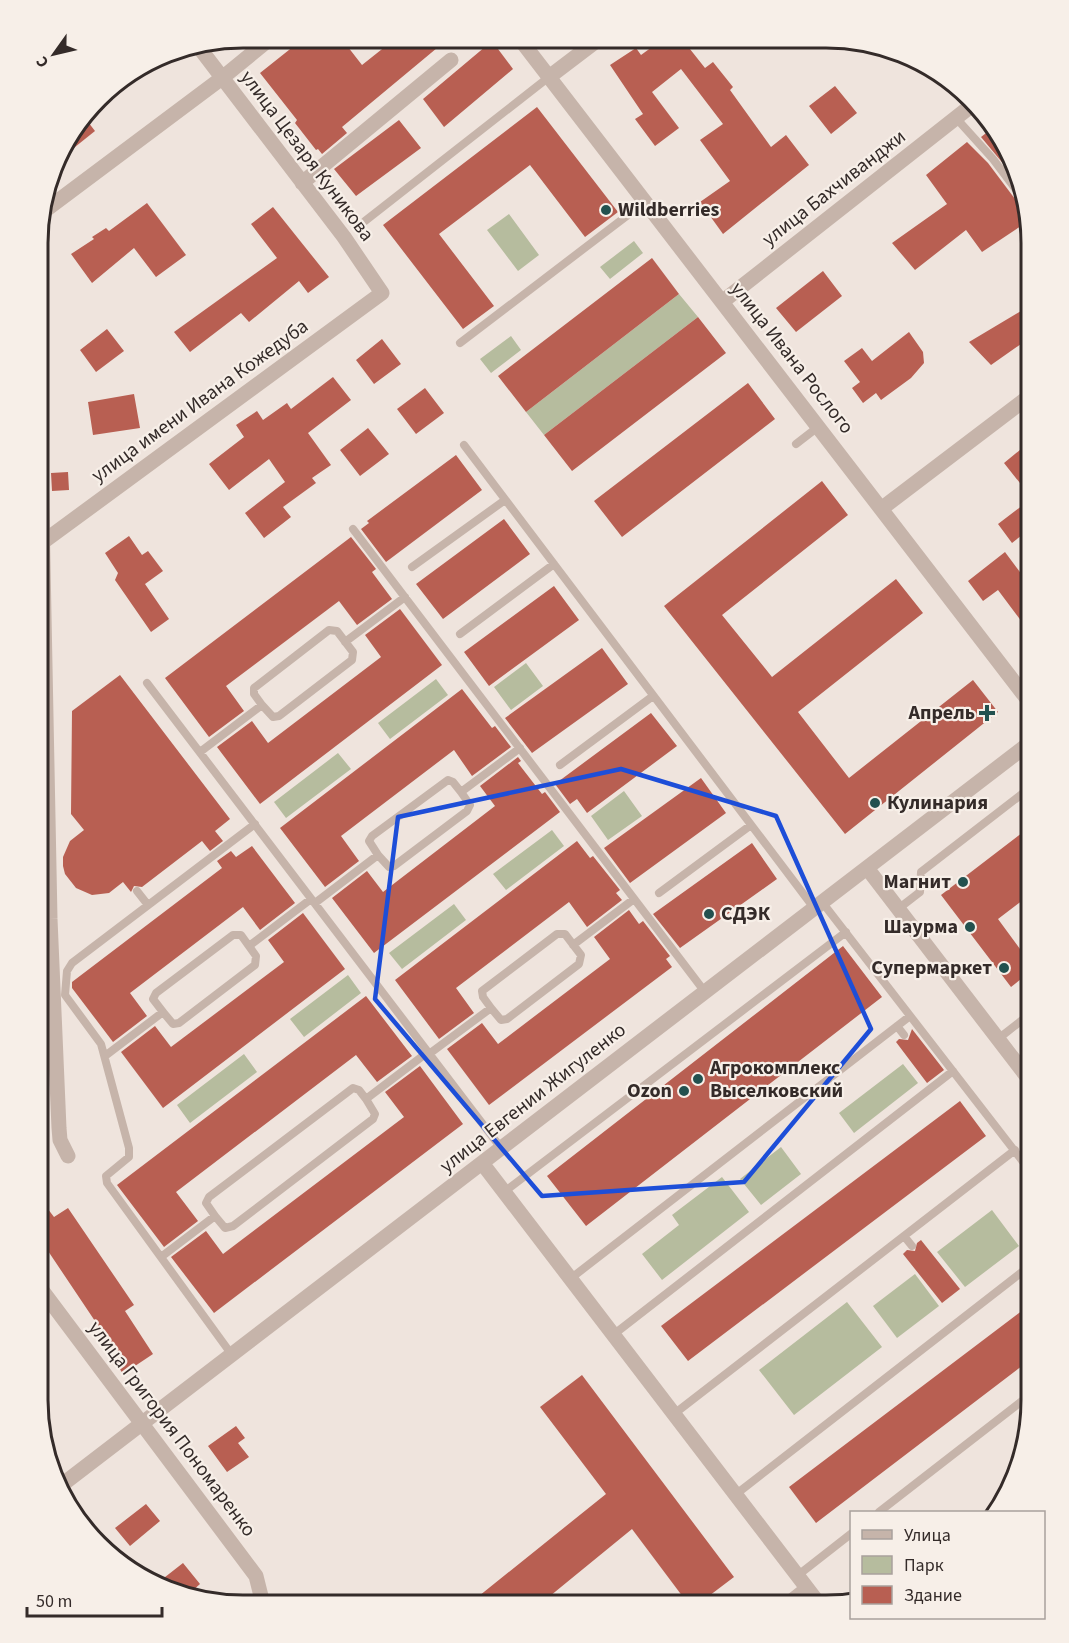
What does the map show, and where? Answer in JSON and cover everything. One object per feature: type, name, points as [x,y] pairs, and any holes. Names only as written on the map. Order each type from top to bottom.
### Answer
[{"type":"street","points":[[52,205],[259,48]]},
{"type":"street","name":"улица Ивана Рослого","points":[[527,48],[1021,691]]},
{"type":"street","points":[[549,77],[587,48]]},
{"type":"street","name":"улица Цезаря Куникова","points":[[203,53],[382,292]]},
{"type":"street","points":[[302,183],[451,60]]},
{"type":"street","name":"улица Бахчиванджи","points":[[722,302],[967,109]]},
{"type":"street","name":"улица имени Ивана Кожедуба","points":[[48,538],[382,292]]},
{"type":"street","points":[[881,509],[1021,403]]},
{"type":"street","name":"улица Евгении Жигуленко","points":[[66,1482],[1021,750]]},
{"type":"street","points":[[48,846],[60,1140],[68,1156]]},
{"type":"street","points":[[867,868],[1021,1069]]},
{"type":"street","points":[[482,1163],[812,1595]]},
{"type":"street","name":"улица Григория Пономаренко","points":[[48,1298],[256,1576],[261,1595]]},
{"type":"lane","points":[[366,221],[549,77]]},
{"type":"lane","points":[[956,118],[1011,183]]},
{"type":"lane","points":[[460,343],[645,202]]},
{"type":"lane","points":[[796,444],[818,427]]},
{"type":"lane","points":[[464,446],[751,825],[818,905],[846,932],[1021,1158]]},
{"type":"lane","points":[[412,567],[506,500]]},
{"type":"lane","points":[[353,529],[705,992]]},
{"type":"lane","points":[[460,634],[554,564]]},
{"type":"lane","points":[[345,642],[405,597]]},
{"type":"lane","points":[[332,629],[345,642],[354,658],[288,709],[273,717],[262,705],[254,694],[254,688],[320,637],[332,629]]},
{"type":"lane","points":[[147,683],[501,1148]]},
{"type":"lane","points":[[560,765],[653,696]]},
{"type":"lane","points":[[200,752],[262,705]]},
{"type":"lane","points":[[461,792],[520,748]]},
{"type":"lane","points":[[448,780],[453,782],[461,792],[470,805],[467,811],[392,868],[370,844],[370,838],[448,780]]},
{"type":"lane","points":[[898,909],[920,892],[921,872],[1021,795]]},
{"type":"lane","points":[[232,1355],[105,1180],[108,1173],[126,1160],[129,1152],[105,1056],[97,1038],[65,994],[67,971],[72,963],[255,824]]},
{"type":"lane","points":[[659,893],[751,825]]},
{"type":"lane","points":[[249,946],[378,855]]},
{"type":"lane","points":[[137,891],[148,905]]},
{"type":"lane","points":[[573,945],[634,899]]},
{"type":"lane","points":[[560,932],[573,945],[582,959],[570,971],[504,1020],[491,1008],[481,994],[484,989],[560,932]]},
{"type":"lane","points":[[504,1192],[846,932]]},
{"type":"lane","points":[[236,933],[256,956],[257,963],[176,1024],[163,1012],[153,999],[154,995],[236,933]]},
{"type":"lane","points":[[366,1100],[491,1008]]},
{"type":"lane","points":[[105,1056],[163,1012]]},
{"type":"lane","points":[[570,1279],[910,1016]]},
{"type":"lane","points":[[998,1039],[1021,1021]]},
{"type":"lane","points":[[897,1026],[904,1035]]},
{"type":"lane","points":[[613,1335],[953,1071]]},
{"type":"lane","points":[[353,1088],[359,1090],[366,1100],[375,1114],[373,1119],[233,1226],[225,1228],[206,1203],[209,1197],[353,1088]]},
{"type":"lane","points":[[674,1414],[1015,1150]]},
{"type":"lane","points":[[161,1257],[215,1216]]},
{"type":"lane","points":[[904,1236],[912,1246]]},
{"type":"lane","points":[[735,1495],[1021,1273]]},
{"type":"lane","points":[[880,1511],[1021,1402]]},
{"type":"lane","points":[[789,1595],[850,1535]]},
{"type":"highlighted area","points":[[621,769],[776,816],[871,1029],[744,1182],[542,1196],[375,999],[398,817]]},
{"type":"green space","points":[[509,214],[539,255],[518,271],[487,230]]},
{"type":"green space","points":[[634,241],[643,253],[610,279],[600,267]]},
{"type":"green space","points":[[679,294],[698,317],[544,435],[526,412]]},
{"type":"green space","points":[[511,336],[521,350],[491,373],[480,359]]},
{"type":"green space","points":[[526,663],[543,686],[511,710],[494,687]]},
{"type":"green space","points":[[436,679],[448,695],[390,739],[378,723]]},
{"type":"green space","points":[[338,753],[351,769],[286,818],[274,802]]},
{"type":"green space","points":[[624,791],[642,816],[608,840],[591,816]]},
{"type":"green space","points":[[552,830],[564,846],[506,890],[493,874]]},
{"type":"green space","points":[[454,904],[466,920],[402,969],[389,953]]},
{"type":"green space","points":[[348,975],[361,993],[304,1037],[290,1019]]},
{"type":"green space","points":[[244,1054],[257,1072],[190,1123],[177,1105]]},
{"type":"green space","points":[[903,1064],[918,1083],[854,1133],[839,1113]]},
{"type":"green space","points":[[781,1147],[801,1174],[761,1205],[740,1179]]},
{"type":"green space","points":[[722,1177],[749,1212],[662,1280],[642,1254],[679,1225],[672,1215]]},
{"type":"green space","points":[[992,1210],[1019,1246],[965,1287],[937,1252]]},
{"type":"green space","points":[[915,1274],[939,1306],[897,1338],[873,1306]]},
{"type":"green space","points":[[847,1302],[882,1347],[794,1415],[759,1370]]},
{"type":"building","points":[[291,48],[349,48],[362,65],[383,48],[437,48],[342,127],[347,133],[322,154],[318,149],[316,150],[295,123],[297,120],[260,73]]},
{"type":"building","points":[[484,48],[497,48],[513,69],[444,127],[423,99]]},
{"type":"building","points":[[636,48],[641,55],[651,48],[689,48],[705,68],[713,62],[733,87],[730,90],[771,147],[786,135],[809,165],[723,234],[700,202],[730,181],[700,140],[723,124],[681,69],[652,92],[679,128],[655,146],[635,119],[643,114],[610,65]]},
{"type":"building","points":[[835,86],[857,113],[831,134],[809,106]]},
{"type":"building","points":[[537,107],[618,212],[585,237],[530,165],[439,234],[494,306],[463,329],[383,225]]},
{"type":"building","points":[[399,120],[421,148],[356,196],[334,169]]},
{"type":"building","points":[[89,123],[95,131],[72,150]]},
{"type":"building","points":[[987,133],[1005,166],[981,137]]},
{"type":"building","points":[[967,142],[988,163],[1016,200],[1020,227],[982,252],[966,230],[915,270],[892,243],[947,204],[926,175]]},
{"type":"building","points":[[147,203],[186,255],[156,277],[134,248],[92,283],[71,254],[94,239],[92,237],[106,228],[109,231]]},
{"type":"building","points":[[273,207],[329,277],[308,293],[299,281],[249,322],[241,313],[190,352],[174,332],[277,258],[251,224]]},
{"type":"building","points":[[652,258],[679,294],[526,412],[498,376]]},
{"type":"building","points":[[823,271],[842,296],[796,332],[776,308]]},
{"type":"building","points":[[1021,311],[1021,344],[991,365],[969,342]]},
{"type":"building","points":[[698,317],[726,353],[572,471],[544,435]]},
{"type":"building","points":[[107,329],[124,351],[96,372],[80,350]]},
{"type":"building","points":[[909,332],[923,352],[924,363],[911,378],[881,400],[876,393],[863,403],[852,388],[860,382],[844,361],[862,348],[872,361]]},
{"type":"building","points":[[382,339],[401,364],[374,384],[356,360]]},
{"type":"building","points":[[333,377],[351,400],[308,433],[331,465],[312,478],[316,483],[283,507],[291,517],[264,538],[245,513],[285,482],[269,459],[229,490],[209,464],[244,437],[236,425],[257,411],[263,420],[287,403],[291,409]]},
{"type":"building","points":[[748,383],[775,419],[622,537],[594,501]]},
{"type":"building","points":[[425,388],[444,413],[416,434],[397,409]]},
{"type":"building","points":[[134,394],[140,428],[93,435],[88,402]]},
{"type":"building","points":[[368,428],[389,454],[360,476],[340,450]]},
{"type":"building","points":[[1021,449],[1021,484],[1004,463]]},
{"type":"building","points":[[456,455],[482,490],[386,562],[361,529],[369,523],[367,521]]},
{"type":"building","points":[[68,472],[69,490],[52,491],[51,473]]},
{"type":"building","points":[[822,481],[848,515],[722,615],[772,677],[896,579],[923,613],[798,712],[849,778],[973,680],[998,712],[845,834],[664,606]]},
{"type":"building","points":[[1021,507],[1021,536],[1012,543],[998,524]]},
{"type":"building","points":[[504,519],[530,554],[443,619],[416,584]]},
{"type":"building","points":[[129,536],[142,555],[148,551],[163,571],[145,584],[169,619],[151,632],[115,580],[118,573],[105,553]]},
{"type":"building","points":[[351,537],[376,569],[372,572],[392,599],[357,625],[339,601],[226,686],[244,711],[209,737],[165,678]]},
{"type":"building","points":[[1005,552],[1021,574],[1021,621],[998,590],[983,601],[968,581]]},
{"type":"building","points":[[554,586],[579,620],[489,686],[464,652]]},
{"type":"building","points":[[400,609],[442,665],[260,804],[217,747],[252,721],[268,743],[381,657],[365,635]]},
{"type":"building","points":[[602,648],[628,684],[532,753],[505,718]]},
{"type":"building","points":[[120,675],[230,819],[215,831],[223,841],[210,851],[202,841],[142,887],[134,886],[131,892],[123,882],[109,893],[92,895],[76,888],[65,874],[63,866],[63,857],[70,841],[84,830],[71,814],[72,711]]},
{"type":"building","points":[[462,689],[492,728],[495,726],[511,747],[472,776],[454,750],[341,836],[359,861],[325,887],[280,828]]},
{"type":"building","points":[[651,713],[677,746],[587,813],[577,799],[570,804],[555,784]]},
{"type":"building","points":[[518,757],[521,761],[518,763],[542,794],[545,792],[560,812],[374,953],[332,898],[367,871],[383,892],[495,806],[480,786]]},
{"type":"building","points":[[701,778],[726,813],[630,883],[604,848]]},
{"type":"building","points":[[1021,834],[1021,902],[998,919],[1021,950],[1021,979],[1011,987],[941,895]]},
{"type":"building","points":[[577,841],[590,858],[593,856],[620,890],[616,893],[622,900],[587,927],[569,902],[456,988],[474,1013],[439,1039],[395,980]]},
{"type":"building","points":[[752,843],[777,879],[680,948],[653,914]]},
{"type":"building","points":[[252,846],[295,903],[260,930],[243,907],[130,993],[147,1016],[113,1042],[72,988],[72,982],[222,868],[217,861],[231,851],[236,857]]},
{"type":"building","points":[[629,910],[639,924],[643,921],[670,956],[666,959],[672,967],[489,1105],[447,1049],[482,1023],[498,1044],[610,959],[594,937]]},
{"type":"building","points":[[303,913],[345,969],[163,1108],[121,1052],[155,1026],[171,1047],[284,962],[268,940]]},
{"type":"building","points":[[843,946],[882,997],[586,1226],[547,1176]]},
{"type":"building","points":[[366,996],[412,1056],[377,1082],[356,1055],[176,1192],[198,1221],[164,1247],[117,1185]]},
{"type":"building","points":[[912,1029],[944,1070],[927,1083],[896,1042],[899,1039],[908,1040]]},
{"type":"building","points":[[420,1066],[463,1124],[214,1313],[171,1257],[206,1231],[223,1254],[404,1117],[385,1092]]},
{"type":"building","points":[[960,1101],[986,1136],[688,1361],[661,1326]]},
{"type":"building","points":[[68,1208],[134,1305],[125,1311],[153,1354],[123,1374],[98,1336],[103,1333],[48,1251],[48,1209],[54,1217]]},
{"type":"building","points":[[921,1240],[960,1289],[942,1303],[903,1254],[907,1250],[915,1251],[917,1243]]},
{"type":"building","points":[[1021,1312],[1021,1367],[816,1523],[789,1487]]},
{"type":"building","points":[[582,1375],[734,1577],[710,1595],[682,1595],[632,1529],[551,1595],[480,1595],[606,1494],[540,1407]]},
{"type":"building","points":[[236,1426],[245,1438],[238,1443],[249,1457],[227,1472],[208,1446]]},
{"type":"building","points":[[146,1504],[160,1521],[130,1546],[115,1528]]},
{"type":"building","points":[[183,1563],[200,1584],[195,1589],[164,1578]]},
{"type":"place","name":"Wildberries","points":[[606,210]]},
{"type":"place","name":"Апрель","points":[[987,713]]},
{"type":"place","name":"Кулинария","points":[[875,803]]},
{"type":"place","name":"Магнит","points":[[963,882]]},
{"type":"place","name":"СДЭК","points":[[709,914]]},
{"type":"place","name":"Шаурма","points":[[970,927]]},
{"type":"place","name":"Супермаркет","points":[[1004,968]]},
{"type":"place","name":"Агрокомплекс Выселковский","points":[[698,1079]]},
{"type":"place","name":"Ozon","points":[[684,1091]]}]
